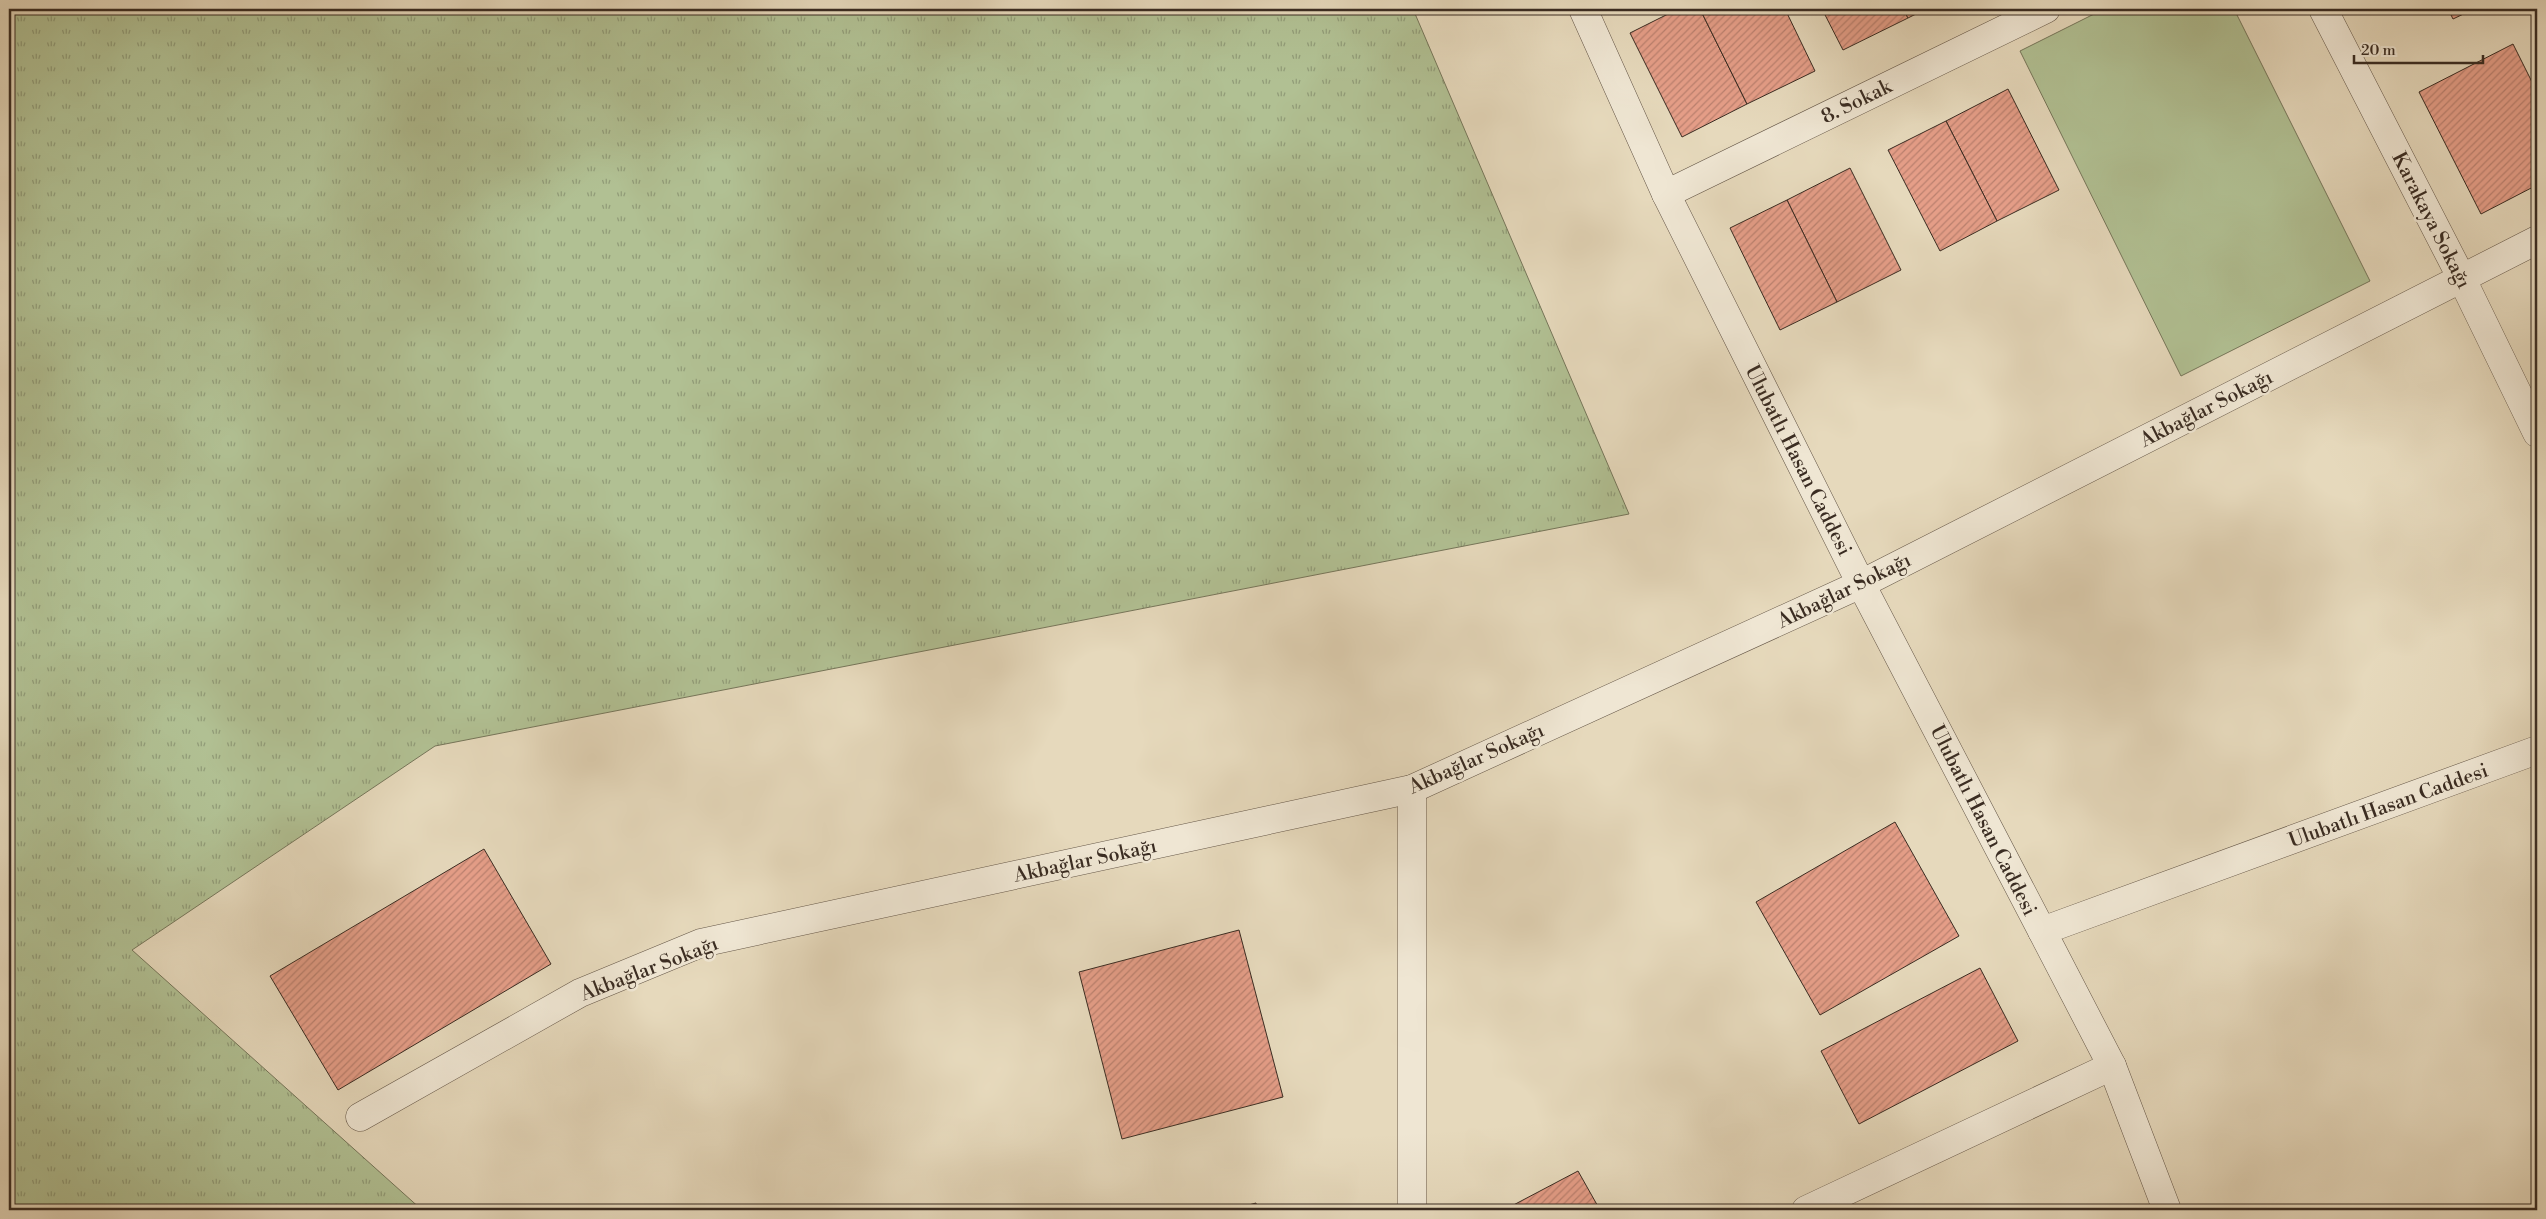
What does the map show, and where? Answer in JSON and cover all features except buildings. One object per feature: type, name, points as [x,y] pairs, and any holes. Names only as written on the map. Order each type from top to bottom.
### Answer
[{"type":"street","name":"Ulubatlı Hasan Caddesi","points":[[1583,9],[1666,194],[1861,584],[2112,1066],[2167,1210]]},
{"type":"street","name":"8. Sokak","points":[[1666,194],[2046,9]]},
{"type":"street","name":"Karakaya Sokağı","points":[[2323,9],[2461,277],[2537,433]]},
{"type":"street","name":"Akbağlar Sokağı","points":[[360,1117],[580,993],[701,943],[1412,789],[1861,584],[2537,240]]},
{"type":"street","name":"Ulubatlı Hasan Caddesi","points":[[2042,931],[2537,750]]},
{"type":"street","points":[[1412,789],[1412,1210]]},
{"type":"street","points":[[1806,1210],[2112,1066]]},
{"type":"green space","points":[[9,9],[1413,9],[1629,514],[435,746],[132,950],[422,1210],[9,1210]]},
{"type":"green space","points":[[2104,9],[2234,9],[2370,281],[2181,376],[2020,51]]}]
